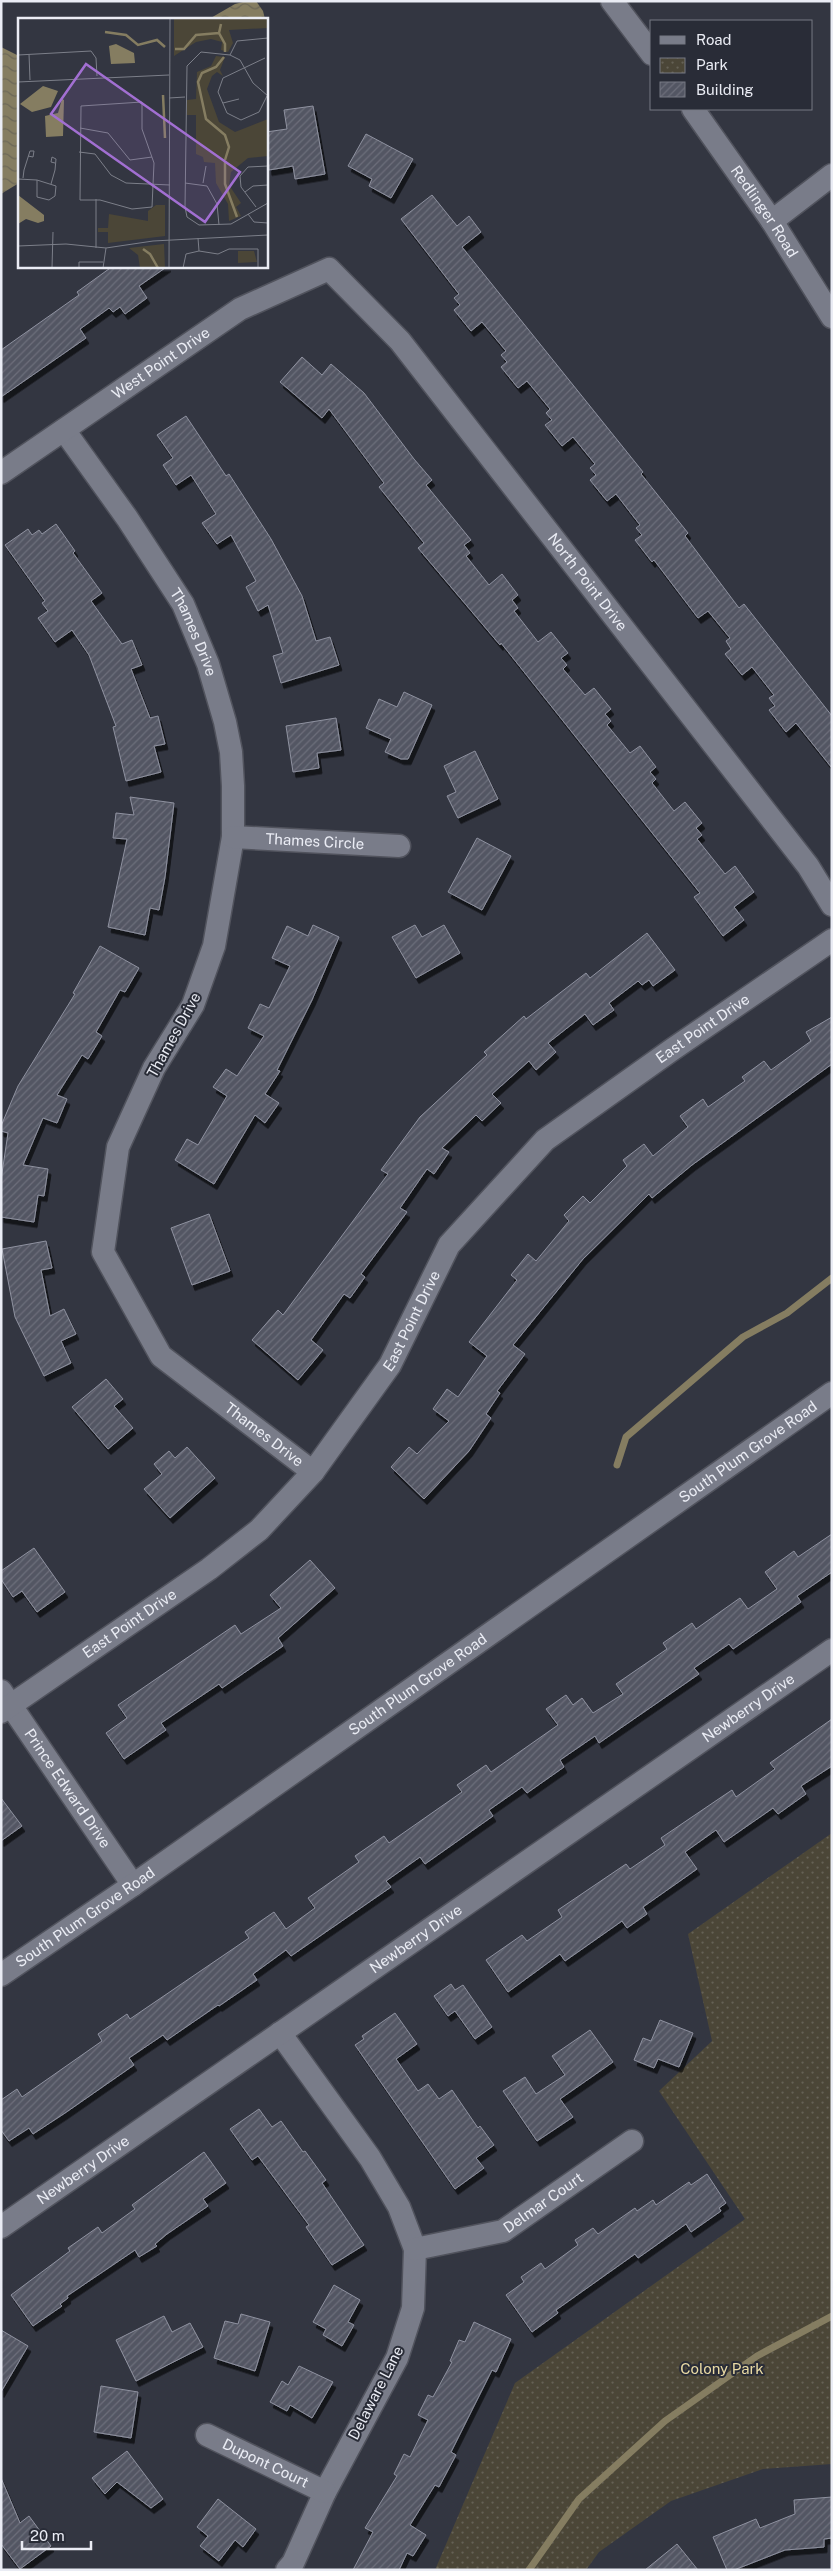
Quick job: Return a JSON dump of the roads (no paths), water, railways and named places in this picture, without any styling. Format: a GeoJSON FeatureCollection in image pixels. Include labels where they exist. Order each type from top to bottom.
{"type":"FeatureCollection","features":[{"type":"Feature","properties":{"kind":"street"},"geometry":{"type":"LineString","coordinates":[[612,1],[650,51]]}},
{"type":"Feature","properties":{"kind":"street","name":"Redlinger Road"},"geometry":{"type":"LineString","coordinates":[[694,110],[772,221],[832,317]]}},
{"type":"Feature","properties":{"kind":"street"},"geometry":{"type":"LineString","coordinates":[[772,221],[832,175]]}},
{"type":"Feature","properties":{"kind":"street","name":"West Point Drive"},"geometry":{"type":"LineString","coordinates":[[1,473],[240,310],[329,269]]}},
{"type":"Feature","properties":{"kind":"street","name":"North Point Drive"},"geometry":{"type":"LineString","coordinates":[[329,269],[406,349],[808,866],[832,905]]}},
{"type":"Feature","properties":{"kind":"street","name":"Thames Drive"},"geometry":{"type":"LineString","coordinates":[[64,430],[167,577],[183,604],[213,680],[231,752],[233,837],[214,946],[193,1005],[154,1068],[118,1146],[103,1252],[162,1356],[312,1472]]}},
{"type":"Feature","properties":{"kind":"street","name":"Thames Circle"},"geometry":{"type":"LineString","coordinates":[[233,837],[399,846]]}},
{"type":"Feature","properties":{"kind":"street","name":"East Point Drive"},"geometry":{"type":"LineString","coordinates":[[4,1702],[230,1552],[258,1530],[312,1472],[390,1365],[449,1245],[545,1140],[832,940]]}},
{"type":"Feature","properties":{"kind":"street","name":"South Plum Grove Road"},"geometry":{"type":"LineString","coordinates":[[1,1974],[133,1885],[832,1393]]}},
{"type":"Feature","properties":{"kind":"street","name":"Newberry Drive"},"geometry":{"type":"LineString","coordinates":[[1,2228],[832,1650]]}},
{"type":"Feature","properties":{"kind":"street","name":"Prince Edward Drive"},"geometry":{"type":"LineString","coordinates":[[4,1702],[133,1885]]}},
{"type":"Feature","properties":{"kind":"street","name":"Delaware Lane"},"geometry":{"type":"LineString","coordinates":[[280,2033],[370,2158],[399,2207],[415,2249],[413,2308],[397,2358],[325,2492],[293,2563],[287,2570]]}},
{"type":"Feature","properties":{"kind":"street","name":"Delmar Court"},"geometry":{"type":"LineString","coordinates":[[415,2249],[503,2231],[632,2141]]}},
{"type":"Feature","properties":{"kind":"street","name":"Dupont Court"},"geometry":{"type":"LineString","coordinates":[[207,2435],[325,2492]]}},
{"type":"Feature","properties":{"kind":"water"},"geometry":{"type":"Polygon","coordinates":[[[256,1],[263,11],[265,18],[211,18],[235,4],[256,1]]]}},
{"type":"Feature","properties":{"kind":"water"},"geometry":{"type":"Polygon","coordinates":[[[1,47],[18,56],[18,184],[1,194],[1,47]]]}},
{"type":"Feature","properties":{"kind":"waterway"},"geometry":{"type":"LineString","coordinates":[[617,1465],[626,1437],[743,1337],[787,1313],[832,1278]]}},
{"type":"Feature","properties":{"kind":"waterway"},"geometry":{"type":"LineString","coordinates":[[529,2570],[579,2499],[665,2421],[757,2356],[832,2316]]}},
{"type":"Feature","properties":{"kind":"park label","name":"Colony Park"},"geometry":{"type":"Point","coordinates":[722,2369]}}]}
